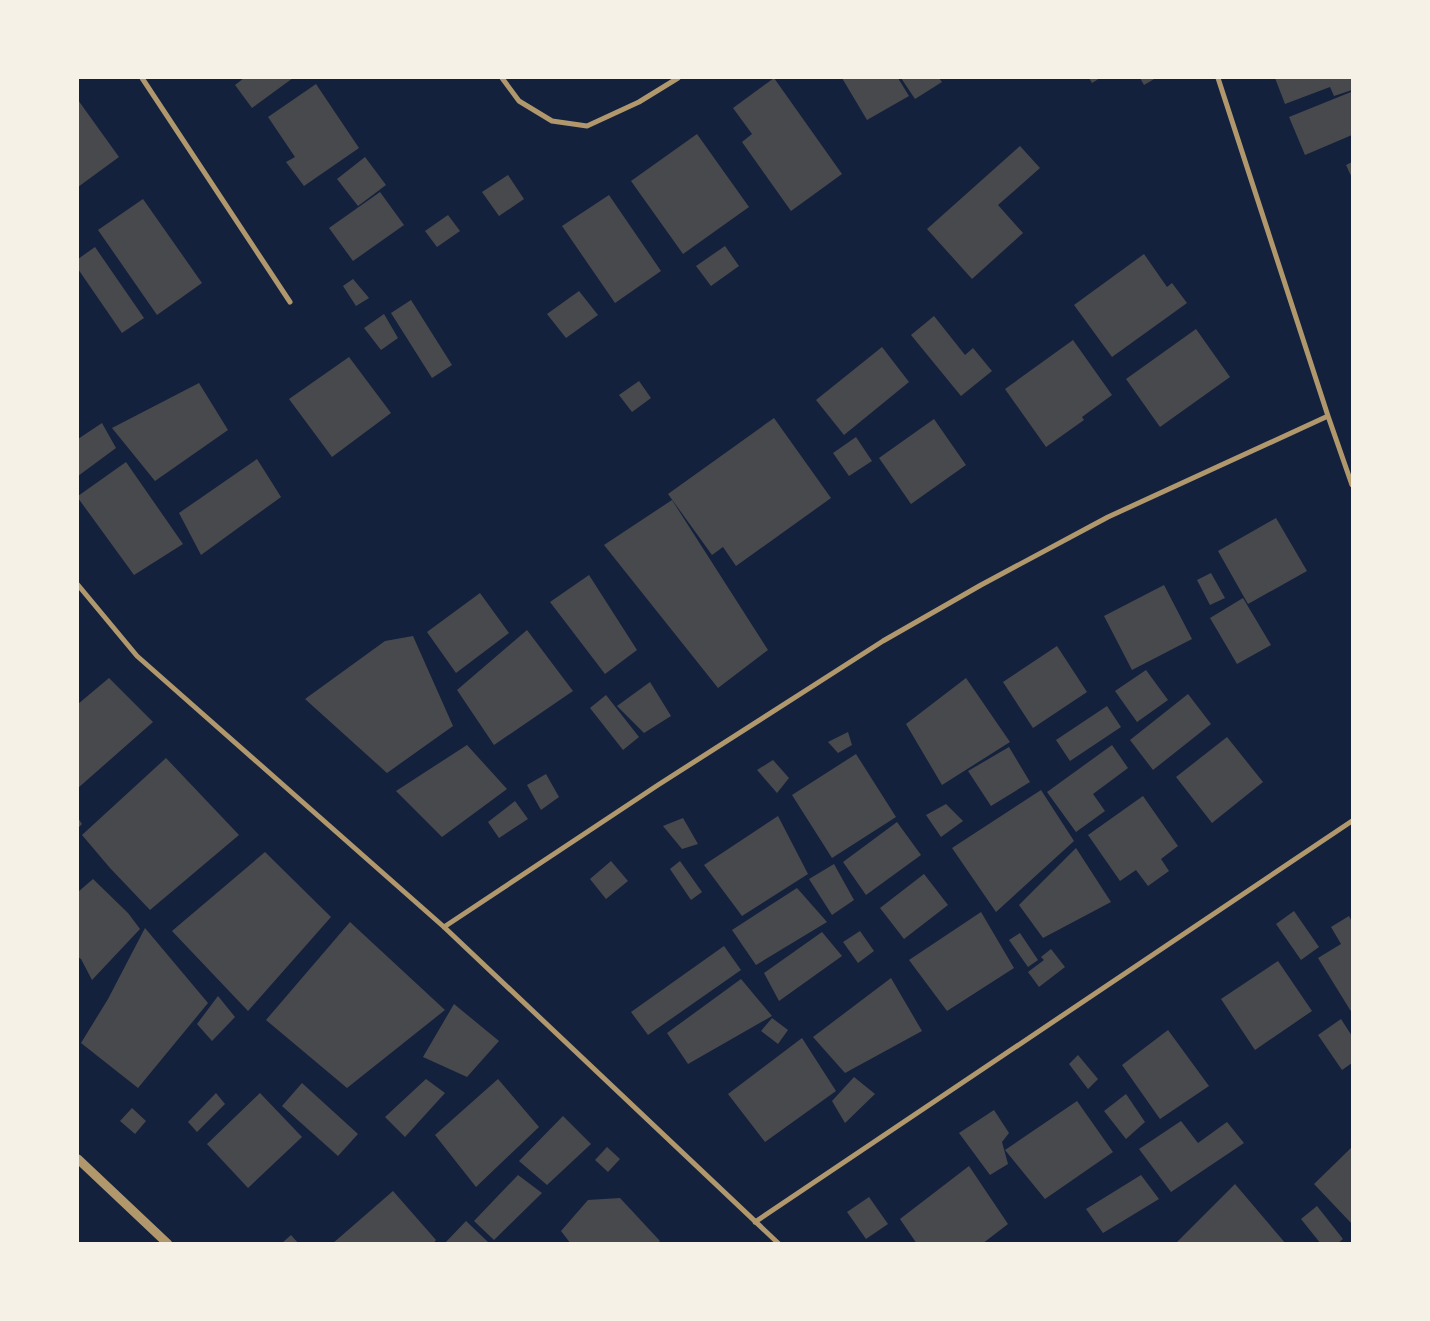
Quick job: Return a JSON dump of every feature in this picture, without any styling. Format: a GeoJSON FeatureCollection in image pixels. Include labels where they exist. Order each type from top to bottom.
{"type":"FeatureCollection","features":[{"type":"Feature","properties":{"kind":"street"},"geometry":{"type":"LineString","coordinates":[[142,78],[290,302]]}},
{"type":"Feature","properties":{"kind":"street"},"geometry":{"type":"LineString","coordinates":[[502,78],[519,101],[552,121],[587,126],[639,102],[678,78]]}},
{"type":"Feature","properties":{"kind":"street"},"geometry":{"type":"LineString","coordinates":[[1218,78],[1352,485]]}},
{"type":"Feature","properties":{"kind":"street"},"geometry":{"type":"LineString","coordinates":[[444,927],[658,785],[891,636],[1108,517],[1328,416]]}},
{"type":"Feature","properties":{"kind":"street"},"geometry":{"type":"LineString","coordinates":[[78,585],[137,656],[444,927],[779,1244]]}},
{"type":"Feature","properties":{"kind":"street"},"geometry":{"type":"LineString","coordinates":[[755,1222],[1352,821]]}},
{"type":"Feature","properties":{"kind":"street"},"geometry":{"type":"LineString","coordinates":[[78,1159],[168,1244]]}},
{"type":"Feature","properties":{"kind":"building"},"geometry":{"type":"Polygon","coordinates":[[[244,78],[293,78],[252,108],[235,85],[244,78]]]}},
{"type":"Feature","properties":{"kind":"building"},"geometry":{"type":"Polygon","coordinates":[[[774,78],[842,174],[791,211],[742,142],[752,134],[733,108],[774,78]]]}},
{"type":"Feature","properties":{"kind":"building"},"geometry":{"type":"Polygon","coordinates":[[[842,78],[898,78],[909,96],[867,120],[842,78]]]}},
{"type":"Feature","properties":{"kind":"building"},"geometry":{"type":"Polygon","coordinates":[[[901,78],[939,78],[942,82],[915,99],[901,78]]]}},
{"type":"Feature","properties":{"kind":"building"},"geometry":{"type":"Polygon","coordinates":[[[1089,78],[1100,78],[1092,83],[1089,78]]]}},
{"type":"Feature","properties":{"kind":"building"},"geometry":{"type":"Polygon","coordinates":[[[1140,78],[1156,78],[1144,85],[1140,78]]]}},
{"type":"Feature","properties":{"kind":"building"},"geometry":{"type":"Polygon","coordinates":[[[1275,78],[1352,78],[1352,90],[1334,96],[1330,87],[1285,104],[1275,78]]]}},
{"type":"Feature","properties":{"kind":"building"},"geometry":{"type":"Polygon","coordinates":[[[316,84],[359,148],[304,186],[286,162],[295,157],[268,117],[316,84]]]}},
{"type":"Feature","properties":{"kind":"building"},"geometry":{"type":"Polygon","coordinates":[[[1351,92],[1352,135],[1305,155],[1289,117],[1351,92]]]}},
{"type":"Feature","properties":{"kind":"building"},"geometry":{"type":"Polygon","coordinates":[[[78,100],[119,157],[78,187],[78,100]]]}},
{"type":"Feature","properties":{"kind":"building"},"geometry":{"type":"Polygon","coordinates":[[[697,134],[749,207],[683,254],[631,181],[697,134]]]}},
{"type":"Feature","properties":{"kind":"building"},"geometry":{"type":"Polygon","coordinates":[[[1020,146],[1040,168],[998,205],[1023,233],[972,279],[927,229],[1020,146]]]}},
{"type":"Feature","properties":{"kind":"building"},"geometry":{"type":"Polygon","coordinates":[[[365,157],[386,185],[358,206],[337,179],[365,157]]]}},
{"type":"Feature","properties":{"kind":"building"},"geometry":{"type":"Polygon","coordinates":[[[1352,162],[1352,178],[1346,165],[1352,162]]]}},
{"type":"Feature","properties":{"kind":"building"},"geometry":{"type":"Polygon","coordinates":[[[508,175],[524,199],[499,216],[482,192],[508,175]]]}},
{"type":"Feature","properties":{"kind":"building"},"geometry":{"type":"Polygon","coordinates":[[[380,192],[404,225],[353,261],[329,228],[380,192]]]}},
{"type":"Feature","properties":{"kind":"building"},"geometry":{"type":"Polygon","coordinates":[[[609,195],[661,271],[615,303],[562,226],[609,195]]]}},
{"type":"Feature","properties":{"kind":"building"},"geometry":{"type":"Polygon","coordinates":[[[143,199],[202,283],[157,315],[98,230],[143,199]]]}},
{"type":"Feature","properties":{"kind":"building"},"geometry":{"type":"Polygon","coordinates":[[[448,215],[460,231],[437,247],[425,231],[448,215]]]}},
{"type":"Feature","properties":{"kind":"building"},"geometry":{"type":"Polygon","coordinates":[[[725,246],[739,266],[711,286],[696,266],[725,246]]]}},
{"type":"Feature","properties":{"kind":"building"},"geometry":{"type":"Polygon","coordinates":[[[95,247],[144,318],[122,333],[78,269],[78,259],[95,247]]]}},
{"type":"Feature","properties":{"kind":"building"},"geometry":{"type":"Polygon","coordinates":[[[1144,254],[1167,287],[1172,283],[1187,303],[1112,357],[1074,305],[1144,254]]]}},
{"type":"Feature","properties":{"kind":"building"},"geometry":{"type":"Polygon","coordinates":[[[353,279],[369,298],[356,306],[343,286],[353,279]]]}},
{"type":"Feature","properties":{"kind":"building"},"geometry":{"type":"Polygon","coordinates":[[[579,291],[598,315],[566,338],[547,314],[579,291]]]}},
{"type":"Feature","properties":{"kind":"building"},"geometry":{"type":"Polygon","coordinates":[[[411,300],[452,365],[432,378],[391,313],[411,300]]]}},
{"type":"Feature","properties":{"kind":"building"},"geometry":{"type":"Polygon","coordinates":[[[384,314],[398,338],[381,350],[364,328],[384,314]]]}},
{"type":"Feature","properties":{"kind":"building"},"geometry":{"type":"Polygon","coordinates":[[[934,316],[965,355],[973,348],[992,371],[961,396],[911,335],[934,316]]]}},
{"type":"Feature","properties":{"kind":"building"},"geometry":{"type":"Polygon","coordinates":[[[1196,329],[1230,377],[1160,427],[1126,379],[1196,329]]]}},
{"type":"Feature","properties":{"kind":"building"},"geometry":{"type":"Polygon","coordinates":[[[1073,340],[1112,395],[1082,417],[1084,420],[1046,447],[1005,389],[1073,340]]]}},
{"type":"Feature","properties":{"kind":"building"},"geometry":{"type":"Polygon","coordinates":[[[882,347],[909,382],[844,435],[816,400],[882,347]]]}},
{"type":"Feature","properties":{"kind":"building"},"geometry":{"type":"Polygon","coordinates":[[[349,357],[391,413],[332,457],[289,399],[349,357]]]}},
{"type":"Feature","properties":{"kind":"building"},"geometry":{"type":"Polygon","coordinates":[[[639,381],[651,398],[632,412],[619,395],[639,381]]]}},
{"type":"Feature","properties":{"kind":"building"},"geometry":{"type":"Polygon","coordinates":[[[199,383],[228,430],[155,481],[112,428],[199,383]]]}},
{"type":"Feature","properties":{"kind":"building"},"geometry":{"type":"Polygon","coordinates":[[[774,418],[831,498],[736,566],[723,547],[712,555],[668,494],[774,418]]]}},
{"type":"Feature","properties":{"kind":"building"},"geometry":{"type":"Polygon","coordinates":[[[934,419],[966,465],[911,504],[879,458],[934,419]]]}},
{"type":"Feature","properties":{"kind":"building"},"geometry":{"type":"Polygon","coordinates":[[[102,423],[116,448],[78,476],[78,439],[102,423]]]}},
{"type":"Feature","properties":{"kind":"building"},"geometry":{"type":"Polygon","coordinates":[[[856,437],[872,461],[849,476],[833,453],[856,437]]]}},
{"type":"Feature","properties":{"kind":"building"},"geometry":{"type":"Polygon","coordinates":[[[257,459],[281,497],[201,555],[179,513],[257,459]]]}},
{"type":"Feature","properties":{"kind":"building"},"geometry":{"type":"Polygon","coordinates":[[[126,462],[183,544],[134,575],[78,498],[78,496],[126,462]]]}},
{"type":"Feature","properties":{"kind":"building"},"geometry":{"type":"Polygon","coordinates":[[[672,500],[768,650],[718,688],[604,545],[672,500]]]}},
{"type":"Feature","properties":{"kind":"building"},"geometry":{"type":"Polygon","coordinates":[[[1276,518],[1307,571],[1248,604],[1218,551],[1276,518]]]}},
{"type":"Feature","properties":{"kind":"building"},"geometry":{"type":"Polygon","coordinates":[[[1211,573],[1225,598],[1210,605],[1197,580],[1211,573]]]}},
{"type":"Feature","properties":{"kind":"building"},"geometry":{"type":"Polygon","coordinates":[[[589,575],[637,650],[605,674],[550,602],[589,575]]]}},
{"type":"Feature","properties":{"kind":"building"},"geometry":{"type":"Polygon","coordinates":[[[1164,585],[1192,639],[1132,670],[1104,616],[1164,585]]]}},
{"type":"Feature","properties":{"kind":"building"},"geometry":{"type":"Polygon","coordinates":[[[480,593],[509,633],[456,673],[427,632],[480,593]]]}},
{"type":"Feature","properties":{"kind":"building"},"geometry":{"type":"Polygon","coordinates":[[[1243,598],[1271,645],[1237,664],[1210,618],[1243,598]]]}},
{"type":"Feature","properties":{"kind":"building"},"geometry":{"type":"Polygon","coordinates":[[[527,630],[573,691],[494,745],[457,690],[527,630]]]}},
{"type":"Feature","properties":{"kind":"building"},"geometry":{"type":"Polygon","coordinates":[[[413,636],[453,726],[387,773],[305,699],[385,641],[413,636]]]}},
{"type":"Feature","properties":{"kind":"building"},"geometry":{"type":"Polygon","coordinates":[[[1057,646],[1087,692],[1033,728],[1003,682],[1057,646]]]}},
{"type":"Feature","properties":{"kind":"building"},"geometry":{"type":"Polygon","coordinates":[[[1146,670],[1168,700],[1137,722],[1115,691],[1146,670]]]}},
{"type":"Feature","properties":{"kind":"building"},"geometry":{"type":"Polygon","coordinates":[[[109,678],[153,722],[78,788],[78,704],[109,678]]]}},
{"type":"Feature","properties":{"kind":"building"},"geometry":{"type":"Polygon","coordinates":[[[966,678],[1010,742],[942,785],[906,724],[966,678]]]}},
{"type":"Feature","properties":{"kind":"building"},"geometry":{"type":"Polygon","coordinates":[[[650,682],[671,716],[644,733],[617,706],[650,682]]]}},
{"type":"Feature","properties":{"kind":"building"},"geometry":{"type":"Polygon","coordinates":[[[1188,694],[1211,724],[1153,770],[1130,740],[1188,694]]]}},
{"type":"Feature","properties":{"kind":"building"},"geometry":{"type":"Polygon","coordinates":[[[606,695],[639,737],[623,750],[590,708],[606,695]]]}},
{"type":"Feature","properties":{"kind":"building"},"geometry":{"type":"Polygon","coordinates":[[[1107,706],[1121,727],[1070,761],[1056,740],[1107,706]]]}},
{"type":"Feature","properties":{"kind":"building"},"geometry":{"type":"Polygon","coordinates":[[[848,732],[852,745],[838,753],[828,742],[848,732]]]}},
{"type":"Feature","properties":{"kind":"building"},"geometry":{"type":"Polygon","coordinates":[[[1227,737],[1263,782],[1212,823],[1176,777],[1227,737]]]}},
{"type":"Feature","properties":{"kind":"building"},"geometry":{"type":"Polygon","coordinates":[[[467,745],[507,789],[442,837],[396,791],[467,745]]]}},
{"type":"Feature","properties":{"kind":"building"},"geometry":{"type":"Polygon","coordinates":[[[1112,745],[1128,768],[1093,794],[1105,811],[1076,832],[1047,792],[1112,745]]]}},
{"type":"Feature","properties":{"kind":"building"},"geometry":{"type":"Polygon","coordinates":[[[1009,747],[1030,782],[991,806],[968,771],[1009,747]]]}},
{"type":"Feature","properties":{"kind":"building"},"geometry":{"type":"Polygon","coordinates":[[[856,754],[896,817],[832,858],[792,795],[856,754]]]}},
{"type":"Feature","properties":{"kind":"building"},"geometry":{"type":"Polygon","coordinates":[[[166,758],[239,835],[150,910],[82,835],[166,758]]]}},
{"type":"Feature","properties":{"kind":"building"},"geometry":{"type":"Polygon","coordinates":[[[773,760],[789,778],[777,793],[757,770],[773,760]]]}},
{"type":"Feature","properties":{"kind":"building"},"geometry":{"type":"Polygon","coordinates":[[[546,774],[559,797],[541,810],[527,785],[546,774]]]}},
{"type":"Feature","properties":{"kind":"building"},"geometry":{"type":"Polygon","coordinates":[[[1041,790],[1074,841],[996,912],[952,848],[1041,790]]]}},
{"type":"Feature","properties":{"kind":"building"},"geometry":{"type":"Polygon","coordinates":[[[1143,796],[1178,846],[1161,859],[1169,871],[1148,886],[1136,870],[1120,881],[1088,835],[1143,796]]]}},
{"type":"Feature","properties":{"kind":"building"},"geometry":{"type":"Polygon","coordinates":[[[515,801],[528,819],[499,838],[488,822],[515,801]]]}},
{"type":"Feature","properties":{"kind":"building"},"geometry":{"type":"Polygon","coordinates":[[[946,804],[963,821],[941,837],[926,815],[946,804]]]}},
{"type":"Feature","properties":{"kind":"building"},"geometry":{"type":"Polygon","coordinates":[[[778,816],[808,874],[742,916],[704,865],[778,816]]]}},
{"type":"Feature","properties":{"kind":"building"},"geometry":{"type":"Polygon","coordinates":[[[78,818],[82,824],[78,828],[78,818]]]}},
{"type":"Feature","properties":{"kind":"building"},"geometry":{"type":"Polygon","coordinates":[[[683,818],[698,844],[682,849],[663,826],[683,818]]]}},
{"type":"Feature","properties":{"kind":"building"},"geometry":{"type":"Polygon","coordinates":[[[897,822],[921,855],[866,895],[843,862],[897,822]]]}},
{"type":"Feature","properties":{"kind":"building"},"geometry":{"type":"Polygon","coordinates":[[[1076,848],[1111,902],[1043,938],[1019,905],[1076,848]]]}},
{"type":"Feature","properties":{"kind":"building"},"geometry":{"type":"Polygon","coordinates":[[[265,852],[331,917],[248,1011],[172,931],[265,852]]]}},
{"type":"Feature","properties":{"kind":"building"},"geometry":{"type":"Polygon","coordinates":[[[611,861],[628,881],[606,899],[590,879],[611,861]]]}},
{"type":"Feature","properties":{"kind":"building"},"geometry":{"type":"Polygon","coordinates":[[[680,861],[702,892],[691,900],[670,869],[680,861]]]}},
{"type":"Feature","properties":{"kind":"building"},"geometry":{"type":"Polygon","coordinates":[[[834,864],[854,900],[832,915],[809,879],[834,864]]]}},
{"type":"Feature","properties":{"kind":"building"},"geometry":{"type":"Polygon","coordinates":[[[924,874],[948,905],[904,939],[880,908],[924,874]]]}},
{"type":"Feature","properties":{"kind":"building"},"geometry":{"type":"Polygon","coordinates":[[[93,879],[128,913],[140,929],[92,980],[81,959],[78,957],[78,892],[93,879]]]}},
{"type":"Feature","properties":{"kind":"building"},"geometry":{"type":"Polygon","coordinates":[[[797,888],[827,922],[756,965],[732,930],[797,888]]]}},
{"type":"Feature","properties":{"kind":"building"},"geometry":{"type":"Polygon","coordinates":[[[1294,911],[1319,947],[1301,960],[1276,924],[1294,911]]]}},
{"type":"Feature","properties":{"kind":"building"},"geometry":{"type":"Polygon","coordinates":[[[981,912],[1014,968],[947,1011],[909,960],[981,912]]]}},
{"type":"Feature","properties":{"kind":"building"},"geometry":{"type":"Polygon","coordinates":[[[1349,916],[1352,922],[1352,1013],[1318,958],[1341,944],[1331,927],[1349,916]]]}},
{"type":"Feature","properties":{"kind":"building"},"geometry":{"type":"Polygon","coordinates":[[[350,922],[445,1010],[347,1088],[266,1020],[350,922]]]}},
{"type":"Feature","properties":{"kind":"building"},"geometry":{"type":"Polygon","coordinates":[[[145,928],[208,1003],[138,1088],[81,1043],[108,999],[145,928]]]}},
{"type":"Feature","properties":{"kind":"building"},"geometry":{"type":"Polygon","coordinates":[[[860,931],[874,951],[858,963],[843,942],[860,931]]]}},
{"type":"Feature","properties":{"kind":"building"},"geometry":{"type":"Polygon","coordinates":[[[822,932],[842,956],[779,1001],[764,973],[822,932]]]}},
{"type":"Feature","properties":{"kind":"building"},"geometry":{"type":"Polygon","coordinates":[[[1020,933],[1038,960],[1028,967],[1009,940],[1020,933]]]}},
{"type":"Feature","properties":{"kind":"building"},"geometry":{"type":"Polygon","coordinates":[[[724,946],[741,970],[648,1035],[631,1012],[724,946]]]}},
{"type":"Feature","properties":{"kind":"building"},"geometry":{"type":"Polygon","coordinates":[[[1051,949],[1065,967],[1039,987],[1028,972],[1044,960],[1041,957],[1051,949]]]}},
{"type":"Feature","properties":{"kind":"building"},"geometry":{"type":"Polygon","coordinates":[[[1278,961],[1312,1011],[1255,1050],[1221,999],[1278,961]]]}},
{"type":"Feature","properties":{"kind":"building"},"geometry":{"type":"Polygon","coordinates":[[[891,978],[922,1031],[845,1073],[813,1037],[891,978]]]}},
{"type":"Feature","properties":{"kind":"building"},"geometry":{"type":"Polygon","coordinates":[[[741,979],[772,1016],[688,1064],[667,1033],[741,979]]]}},
{"type":"Feature","properties":{"kind":"building"},"geometry":{"type":"Polygon","coordinates":[[[218,996],[235,1017],[212,1041],[197,1024],[218,996]]]}},
{"type":"Feature","properties":{"kind":"building"},"geometry":{"type":"Polygon","coordinates":[[[454,1004],[499,1041],[467,1077],[423,1057],[454,1004]]]}},
{"type":"Feature","properties":{"kind":"building"},"geometry":{"type":"Polygon","coordinates":[[[772,1018],[788,1030],[778,1044],[761,1031],[772,1018]]]}},
{"type":"Feature","properties":{"kind":"building"},"geometry":{"type":"Polygon","coordinates":[[[1341,1019],[1352,1036],[1352,1063],[1342,1070],[1318,1035],[1341,1019]]]}},
{"type":"Feature","properties":{"kind":"building"},"geometry":{"type":"Polygon","coordinates":[[[1168,1030],[1209,1086],[1160,1119],[1122,1065],[1168,1030]]]}},
{"type":"Feature","properties":{"kind":"building"},"geometry":{"type":"Polygon","coordinates":[[[802,1038],[836,1091],[765,1142],[728,1094],[802,1038]]]}},
{"type":"Feature","properties":{"kind":"building"},"geometry":{"type":"Polygon","coordinates":[[[1078,1055],[1098,1079],[1088,1089],[1069,1064],[1078,1055]]]}},
{"type":"Feature","properties":{"kind":"building"},"geometry":{"type":"Polygon","coordinates":[[[854,1077],[875,1094],[845,1123],[832,1101],[854,1077]]]}},
{"type":"Feature","properties":{"kind":"building"},"geometry":{"type":"Polygon","coordinates":[[[426,1079],[445,1093],[405,1137],[385,1117],[426,1079]]]}},
{"type":"Feature","properties":{"kind":"building"},"geometry":{"type":"Polygon","coordinates":[[[498,1079],[539,1127],[476,1187],[435,1135],[498,1079]]]}},
{"type":"Feature","properties":{"kind":"building"},"geometry":{"type":"Polygon","coordinates":[[[302,1083],[358,1134],[338,1156],[282,1106],[302,1083]]]}},
{"type":"Feature","properties":{"kind":"building"},"geometry":{"type":"Polygon","coordinates":[[[216,1093],[225,1104],[197,1132],[188,1122],[216,1093]]]}},
{"type":"Feature","properties":{"kind":"building"},"geometry":{"type":"Polygon","coordinates":[[[260,1093],[302,1137],[248,1188],[207,1144],[260,1093]]]}},
{"type":"Feature","properties":{"kind":"building"},"geometry":{"type":"Polygon","coordinates":[[[1126,1094],[1145,1122],[1126,1139],[1104,1111],[1126,1094]]]}},
{"type":"Feature","properties":{"kind":"building"},"geometry":{"type":"Polygon","coordinates":[[[1077,1101],[1113,1152],[1045,1199],[1005,1150],[1077,1101]]]}},
{"type":"Feature","properties":{"kind":"building"},"geometry":{"type":"Polygon","coordinates":[[[132,1108],[146,1121],[135,1134],[120,1121],[132,1108]]]}},
{"type":"Feature","properties":{"kind":"building"},"geometry":{"type":"Polygon","coordinates":[[[994,1110],[1009,1133],[1002,1142],[1008,1164],[990,1175],[959,1133],[994,1110]]]}},
{"type":"Feature","properties":{"kind":"building"},"geometry":{"type":"Polygon","coordinates":[[[563,1116],[591,1144],[547,1185],[519,1161],[563,1116]]]}},
{"type":"Feature","properties":{"kind":"building"},"geometry":{"type":"Polygon","coordinates":[[[1181,1121],[1198,1143],[1227,1122],[1244,1143],[1171,1192],[1139,1149],[1181,1121]]]}},
{"type":"Feature","properties":{"kind":"building"},"geometry":{"type":"Polygon","coordinates":[[[607,1147],[620,1159],[608,1172],[595,1160],[607,1147]]]}},
{"type":"Feature","properties":{"kind":"building"},"geometry":{"type":"Polygon","coordinates":[[[1352,1147],[1352,1224],[1314,1184],[1352,1147]]]}},
{"type":"Feature","properties":{"kind":"building"},"geometry":{"type":"Polygon","coordinates":[[[969,1166],[1008,1224],[982,1244],[917,1244],[900,1219],[969,1166]]]}},
{"type":"Feature","properties":{"kind":"building"},"geometry":{"type":"Polygon","coordinates":[[[518,1175],[542,1193],[494,1240],[474,1221],[518,1175]]]}},
{"type":"Feature","properties":{"kind":"building"},"geometry":{"type":"Polygon","coordinates":[[[1141,1175],[1159,1199],[1103,1233],[1086,1209],[1141,1175]]]}},
{"type":"Feature","properties":{"kind":"building"},"geometry":{"type":"Polygon","coordinates":[[[1235,1184],[1286,1244],[1175,1244],[1235,1184]]]}},
{"type":"Feature","properties":{"kind":"building"},"geometry":{"type":"Polygon","coordinates":[[[393,1191],[436,1240],[433,1244],[332,1244],[393,1191]]]}},
{"type":"Feature","properties":{"kind":"building"},"geometry":{"type":"Polygon","coordinates":[[[869,1197],[888,1224],[866,1239],[847,1212],[869,1197]]]}},
{"type":"Feature","properties":{"kind":"building"},"geometry":{"type":"Polygon","coordinates":[[[620,1198],[660,1241],[656,1244],[571,1244],[561,1231],[588,1200],[620,1198]]]}},
{"type":"Feature","properties":{"kind":"building"},"geometry":{"type":"Polygon","coordinates":[[[1317,1206],[1343,1239],[1337,1244],[1321,1244],[1301,1219],[1317,1206]]]}},
{"type":"Feature","properties":{"kind":"building"},"geometry":{"type":"Polygon","coordinates":[[[466,1221],[488,1242],[486,1244],[444,1244],[466,1221]]]}},
{"type":"Feature","properties":{"kind":"building"},"geometry":{"type":"Polygon","coordinates":[[[291,1235],[299,1244],[281,1244],[291,1235]]]}}]}
